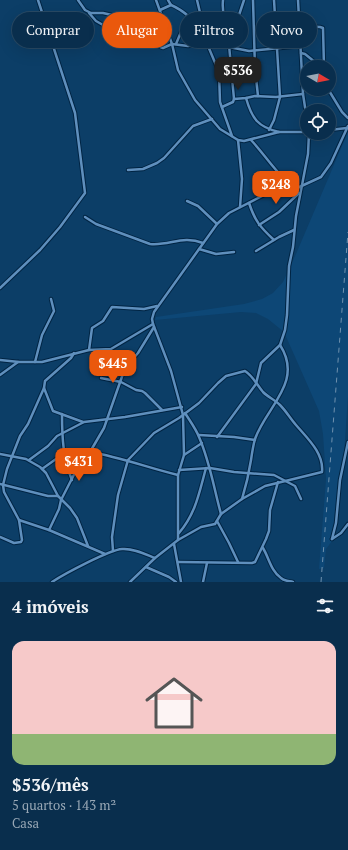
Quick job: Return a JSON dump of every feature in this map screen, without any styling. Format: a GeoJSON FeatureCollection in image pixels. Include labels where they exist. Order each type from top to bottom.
{"type":"FeatureCollection","features":[{"type":"Feature","properties":{"kind":"street"},"geometry":{"type":"LineString","coordinates":[[0,288],[40,250],[60,227],[85,193],[75,113],[38,0]]}},
{"type":"Feature","properties":{"kind":"street"},"geometry":{"type":"LineString","coordinates":[[78,0],[88,12]]}},
{"type":"Feature","properties":{"kind":"street"},"geometry":{"type":"LineString","coordinates":[[156,0],[160,10],[171,4]]}},
{"type":"Feature","properties":{"kind":"street"},"geometry":{"type":"LineString","coordinates":[[168,0],[171,4],[184,12]]}},
{"type":"Feature","properties":{"kind":"street"},"geometry":{"type":"LineString","coordinates":[[199,0],[201,12]]}},
{"type":"Feature","properties":{"kind":"street"},"geometry":{"type":"LineString","coordinates":[[223,0],[224,12]]}},
{"type":"Feature","properties":{"kind":"street"},"geometry":{"type":"LineString","coordinates":[[240,12],[244,0]]}},
{"type":"Feature","properties":{"kind":"street"},"geometry":{"type":"LineString","coordinates":[[253,0],[258,96]]}},
{"type":"Feature","properties":{"kind":"street"},"geometry":{"type":"LineString","coordinates":[[274,0],[275,12]]}},
{"type":"Feature","properties":{"kind":"street"},"geometry":{"type":"LineString","coordinates":[[298,0],[298,12]]}},
{"type":"Feature","properties":{"kind":"street"},"geometry":{"type":"LineString","coordinates":[[317,26],[323,28],[323,60]]}},
{"type":"Feature","properties":{"kind":"street"},"geometry":{"type":"LineString","coordinates":[[176,44],[180,34]]}},
{"type":"Feature","properties":{"kind":"street"},"geometry":{"type":"LineString","coordinates":[[180,45],[172,44],[178,70],[196,100],[220,129],[238,140],[252,140],[279,132]]}},
{"type":"Feature","properties":{"kind":"street"},"geometry":{"type":"LineString","coordinates":[[209,48],[219,72],[220,102],[232,137]]}},
{"type":"Feature","properties":{"kind":"street"},"geometry":{"type":"LineString","coordinates":[[222,108],[233,102],[234,99],[229,48]]}},
{"type":"Feature","properties":{"kind":"street"},"geometry":{"type":"LineString","coordinates":[[235,48],[243,51],[270,48]]}},
{"type":"Feature","properties":{"kind":"street"},"geometry":{"type":"LineString","coordinates":[[269,130],[274,120],[280,97],[277,48]]}},
{"type":"Feature","properties":{"kind":"street"},"geometry":{"type":"LineString","coordinates":[[301,48],[302,60]]}},
{"type":"Feature","properties":{"kind":"street"},"geometry":{"type":"LineString","coordinates":[[301,53],[313,60]]}},
{"type":"Feature","properties":{"kind":"street"},"geometry":{"type":"LineString","coordinates":[[234,99],[258,96],[280,97],[300,94]]}},
{"type":"Feature","properties":{"kind":"street"},"geometry":{"type":"LineString","coordinates":[[332,96],[342,112],[348,118]]}},
{"type":"Feature","properties":{"kind":"street"},"geometry":{"type":"LineString","coordinates":[[246,98],[253,117],[259,124],[269,130],[279,132],[300,132]]}},
{"type":"Feature","properties":{"kind":"street"},"geometry":{"type":"LineString","coordinates":[[128,170],[144,168],[157,163],[164,158],[193,126],[212,119]]}},
{"type":"Feature","properties":{"kind":"street"},"geometry":{"type":"LineString","coordinates":[[336,129],[348,127]]}},
{"type":"Feature","properties":{"kind":"street"},"geometry":{"type":"LineString","coordinates":[[178,540],[178,475],[184,455],[184,414],[165,353],[154,326],[152,319],[154,312],[217,224],[229,213],[271,192],[289,191],[300,188],[321,177],[326,172],[348,127]]}},
{"type":"Feature","properties":{"kind":"street"},"geometry":{"type":"LineString","coordinates":[[238,140],[242,179],[240,207]]}},
{"type":"Feature","properties":{"kind":"street"},"geometry":{"type":"LineString","coordinates":[[252,140],[265,155],[281,178],[295,189]]}},
{"type":"Feature","properties":{"kind":"street"},"geometry":{"type":"LineString","coordinates":[[217,437],[256,384],[262,363],[280,345],[285,330],[289,266],[293,247],[300,188],[308,154],[308,140]]}},
{"type":"Feature","properties":{"kind":"street"},"geometry":{"type":"LineString","coordinates":[[259,225],[279,212],[300,192]]}},
{"type":"Feature","properties":{"kind":"street"},"geometry":{"type":"LineString","coordinates":[[186,201],[198,206],[217,224]]}},
{"type":"Feature","properties":{"kind":"street"},"geometry":{"type":"LineString","coordinates":[[249,203],[253,216],[259,225],[274,240]]}},
{"type":"Feature","properties":{"kind":"street"},"geometry":{"type":"LineString","coordinates":[[85,217],[100,226],[150,244],[157,245],[190,239],[203,243]]}},
{"type":"Feature","properties":{"kind":"street"},"geometry":{"type":"LineString","coordinates":[[256,250],[294,230]]}},
{"type":"Feature","properties":{"kind":"street"},"geometry":{"type":"LineString","coordinates":[[199,249],[216,254],[234,252]]}},
{"type":"Feature","properties":{"kind":"street"},"geometry":{"type":"LineString","coordinates":[[35,362],[42,335],[54,311],[51,299]]}},
{"type":"Feature","properties":{"kind":"street"},"geometry":{"type":"LineString","coordinates":[[89,350],[92,328],[103,321],[112,307],[144,309],[158,306]]}},
{"type":"Feature","properties":{"kind":"street"},"geometry":{"type":"LineString","coordinates":[[0,360],[19,362],[48,361],[89,350],[112,350],[154,326]]}},
{"type":"Feature","properties":{"kind":"street"},"geometry":{"type":"LineString","coordinates":[[66,460],[83,457],[90,452],[108,419],[125,368],[138,353],[154,326]]}},
{"type":"Feature","properties":{"kind":"street"},"geometry":{"type":"LineString","coordinates":[[242,499],[255,440],[287,379],[286,361],[280,345]]}},
{"type":"Feature","properties":{"kind":"street"},"geometry":{"type":"LineString","coordinates":[[0,536],[14,543],[21,541],[19,520],[6,496],[2,485],[12,456],[47,379],[74,353]]}},
{"type":"Feature","properties":{"kind":"street"},"geometry":{"type":"LineString","coordinates":[[0,375],[19,362]]}},
{"type":"Feature","properties":{"kind":"street"},"geometry":{"type":"LineString","coordinates":[[113,551],[114,523],[118,495],[128,460],[154,433],[199,403],[226,376],[245,371],[266,394],[282,407],[318,452],[323,467],[322,472],[265,486],[242,499],[221,514],[215,524],[201,527],[178,540],[136,574],[130,582]]}},
{"type":"Feature","properties":{"kind":"street"},"geometry":{"type":"LineString","coordinates":[[101,378],[121,382],[145,393],[162,410]]}},
{"type":"Feature","properties":{"kind":"street"},"geometry":{"type":"LineString","coordinates":[[44,388],[53,411],[84,422]]}},
{"type":"Feature","properties":{"kind":"street"},"geometry":{"type":"LineString","coordinates":[[29,460],[62,433],[84,422],[125,418],[182,407]]}},
{"type":"Feature","properties":{"kind":"street"},"geometry":{"type":"LineString","coordinates":[[62,414],[62,433],[65,454],[68,470],[72,480]]}},
{"type":"Feature","properties":{"kind":"street"},"geometry":{"type":"LineString","coordinates":[[184,414],[199,435],[202,442],[221,514]]}},
{"type":"Feature","properties":{"kind":"street"},"geometry":{"type":"LineString","coordinates":[[199,435],[255,440]]}},
{"type":"Feature","properties":{"kind":"street"},"geometry":{"type":"LineString","coordinates":[[184,455],[202,442]]}},
{"type":"Feature","properties":{"kind":"street"},"geometry":{"type":"LineString","coordinates":[[348,442],[340,480],[336,523],[332,538],[333,539],[341,533],[348,524]]}},
{"type":"Feature","properties":{"kind":"street"},"geometry":{"type":"LineString","coordinates":[[90,452],[128,460],[178,475]]}},
{"type":"Feature","properties":{"kind":"street"},"geometry":{"type":"LineString","coordinates":[[0,454],[29,460],[42,469],[58,496],[77,518],[88,546]]}},
{"type":"Feature","properties":{"kind":"street"},"geometry":{"type":"LineString","coordinates":[[42,469],[65,454]]}},
{"type":"Feature","properties":{"kind":"street"},"geometry":{"type":"LineString","coordinates":[[49,530],[60,509],[61,500],[83,457]]}},
{"type":"Feature","properties":{"kind":"street"},"geometry":{"type":"LineString","coordinates":[[178,534],[191,518],[196,507],[206,468]]}},
{"type":"Feature","properties":{"kind":"street"},"geometry":{"type":"LineString","coordinates":[[179,470],[210,468],[270,474],[295,486],[301,499]]}},
{"type":"Feature","properties":{"kind":"street"},"geometry":{"type":"LineString","coordinates":[[178,562],[255,562],[263,548],[269,531],[270,510],[278,482]]}},
{"type":"Feature","properties":{"kind":"street"},"geometry":{"type":"LineString","coordinates":[[2,485],[48,496],[58,496]]}},
{"type":"Feature","properties":{"kind":"street"},"geometry":{"type":"LineString","coordinates":[[19,520],[49,530],[106,555]]}},
{"type":"Feature","properties":{"kind":"street"},"geometry":{"type":"LineString","coordinates":[[217,521],[230,543],[238,562]]}},
{"type":"Feature","properties":{"kind":"street"},"geometry":{"type":"LineString","coordinates":[[174,544],[181,582]]}},
{"type":"Feature","properties":{"kind":"street"},"geometry":{"type":"LineString","coordinates":[[263,548],[273,569],[281,578],[293,582]]}},
{"type":"Feature","properties":{"kind":"street"},"geometry":{"type":"LineString","coordinates":[[52,582],[113,551],[128,549],[155,558]]}},
{"type":"Feature","properties":{"kind":"street"},"geometry":{"type":"LineString","coordinates":[[203,582],[207,563]]}},
{"type":"Feature","properties":{"kind":"street"},"geometry":{"type":"LineString","coordinates":[[146,567],[169,577],[176,582]]}},
{"type":"Feature","properties":{"kind":"shaded area"},"geometry":{"type":"Polygon","coordinates":[[[348,132],[348,397],[344,454],[334,529],[335,537],[326,549],[324,568],[319,569],[326,479],[323,434],[319,411],[284,332],[268,319],[256,313],[241,312],[155,320],[156,317],[244,304],[262,299],[273,293],[283,282],[348,132]]]}},
{"type":"Feature","properties":{"kind":"railway"},"geometry":{"type":"LineString","coordinates":[[321,582],[348,232]]}}]}
